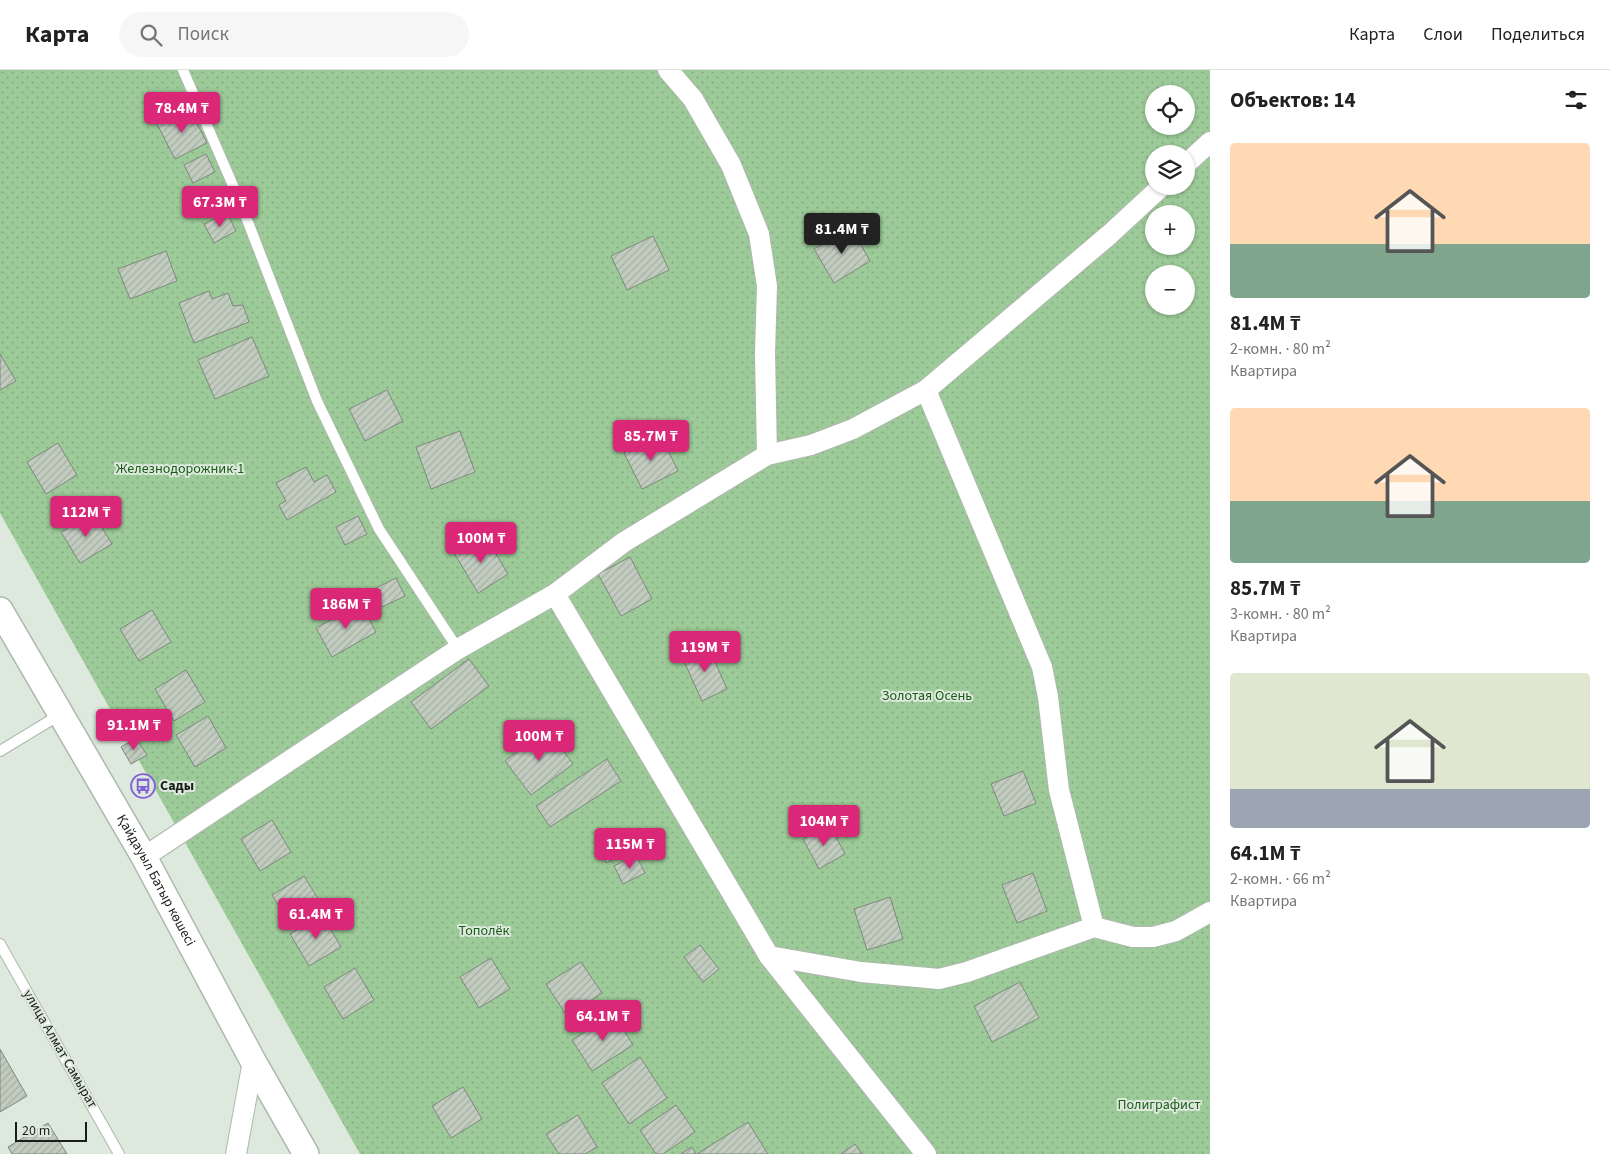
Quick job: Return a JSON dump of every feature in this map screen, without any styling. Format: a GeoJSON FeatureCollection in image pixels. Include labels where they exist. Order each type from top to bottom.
{"type":"FeatureCollection","features":[{"type":"Feature","properties":{"kind":"street"},"geometry":{"type":"LineString","coordinates":[[668,70],[693,99],[731,165],[759,234],[767,286],[765,353],[767,455]]}},
{"type":"Feature","properties":{"kind":"street"},"geometry":{"type":"LineString","coordinates":[[1195,156],[1210,142]]}},
{"type":"Feature","properties":{"kind":"street"},"geometry":{"type":"LineString","coordinates":[[144,858],[458,649],[555,594],[624,542],[767,455],[811,445],[853,429],[926,390],[1109,235],[1152,195]]}},
{"type":"Feature","properties":{"kind":"street"},"geometry":{"type":"LineString","coordinates":[[926,390],[1042,667],[1048,697],[1060,790],[1094,926]]}},
{"type":"Feature","properties":{"kind":"street"},"geometry":{"type":"LineString","coordinates":[[555,594],[769,956],[926,1154]]}},
{"type":"Feature","properties":{"kind":"street","name":"Қайдауыл Батыр көшесі"},"geometry":{"type":"LineString","coordinates":[[0,610],[144,858],[253,1061],[306,1154]]}},
{"type":"Feature","properties":{"kind":"street"},"geometry":{"type":"LineString","coordinates":[[769,956],[861,972],[939,979],[967,972],[1094,926],[1133,937],[1153,937],[1176,931],[1210,912]]}},
{"type":"Feature","properties":{"kind":"street"},"geometry":{"type":"LineString","coordinates":[[236,1154],[253,1061]]}},
{"type":"Feature","properties":{"kind":"lane"},"geometry":{"type":"LineString","coordinates":[[183,70],[241,204],[317,401],[379,529],[458,649]]}},
{"type":"Feature","properties":{"kind":"lane"},"geometry":{"type":"LineString","coordinates":[[0,750],[61,714]]}},
{"type":"Feature","properties":{"kind":"lane","name":"улица Алмат Самырат"},"geometry":{"type":"LineString","coordinates":[[0,944],[119,1154]]}},
{"type":"Feature","properties":{"kind":"green space"},"geometry":{"type":"Polygon","coordinates":[[[0,70],[1210,70],[1210,1154],[360,1154],[0,513],[0,70]]]}},
{"type":"Feature","properties":{"kind":"building"},"geometry":{"type":"Polygon","coordinates":[[[189,108],[207,143],[175,159],[157,124],[189,108]]]}},
{"type":"Feature","properties":{"kind":"building"},"geometry":{"type":"Polygon","coordinates":[[[206,154],[215,172],[193,183],[184,165],[206,154]]]}},
{"type":"Feature","properties":{"kind":"building"},"geometry":{"type":"Polygon","coordinates":[[[227,213],[236,231],[214,243],[204,224],[227,213]]]}},
{"type":"Feature","properties":{"kind":"building"},"geometry":{"type":"Polygon","coordinates":[[[851,227],[870,261],[834,283],[814,249],[851,227]]]}},
{"type":"Feature","properties":{"kind":"building"},"geometry":{"type":"Polygon","coordinates":[[[653,236],[669,270],[627,290],[611,256],[653,236]]]}},
{"type":"Feature","properties":{"kind":"building"},"geometry":{"type":"Polygon","coordinates":[[[166,251],[177,281],[130,299],[118,269],[166,251]]]}},
{"type":"Feature","properties":{"kind":"building"},"geometry":{"type":"Polygon","coordinates":[[[209,291],[212,299],[228,293],[233,306],[243,305],[249,322],[194,343],[179,303],[209,291]]]}},
{"type":"Feature","properties":{"kind":"building"},"geometry":{"type":"Polygon","coordinates":[[[252,337],[269,376],[215,399],[198,360],[252,337]]]}},
{"type":"Feature","properties":{"kind":"building"},"geometry":{"type":"Polygon","coordinates":[[[0,354],[16,381],[0,390],[0,354]]]}},
{"type":"Feature","properties":{"kind":"building"},"geometry":{"type":"Polygon","coordinates":[[[387,390],[403,421],[365,441],[349,409],[387,390]]]}},
{"type":"Feature","properties":{"kind":"building"},"geometry":{"type":"Polygon","coordinates":[[[460,431],[475,472],[431,489],[416,447],[460,431]]]}},
{"type":"Feature","properties":{"kind":"building"},"geometry":{"type":"Polygon","coordinates":[[[660,434],[678,471],[642,489],[624,453],[660,434]]]}},
{"type":"Feature","properties":{"kind":"building"},"geometry":{"type":"Polygon","coordinates":[[[58,443],[77,475],[46,494],[27,462],[58,443]]]}},
{"type":"Feature","properties":{"kind":"building"},"geometry":{"type":"Polygon","coordinates":[[[306,467],[314,482],[327,475],[336,492],[287,520],[279,505],[286,501],[276,483],[306,467]]]}},
{"type":"Feature","properties":{"kind":"building"},"geometry":{"type":"Polygon","coordinates":[[[93,513],[112,544],[80,563],[61,532],[93,513]]]}},
{"type":"Feature","properties":{"kind":"building"},"geometry":{"type":"Polygon","coordinates":[[[358,516],[367,534],[345,545],[336,527],[358,516]]]}},
{"type":"Feature","properties":{"kind":"building"},"geometry":{"type":"Polygon","coordinates":[[[484,534],[508,574],[478,593],[454,553],[484,534]]]}},
{"type":"Feature","properties":{"kind":"building"},"geometry":{"type":"Polygon","coordinates":[[[630,557],[652,599],[621,616],[598,574],[630,557]]]}},
{"type":"Feature","properties":{"kind":"building"},"geometry":{"type":"Polygon","coordinates":[[[396,578],[405,596],[382,607],[374,589],[396,578]]]}},
{"type":"Feature","properties":{"kind":"building"},"geometry":{"type":"Polygon","coordinates":[[[361,604],[376,632],[332,657],[316,628],[361,604]]]}},
{"type":"Feature","properties":{"kind":"building"},"geometry":{"type":"Polygon","coordinates":[[[152,610],[171,642],[139,661],[120,629],[152,610]]]}},
{"type":"Feature","properties":{"kind":"building"},"geometry":{"type":"Polygon","coordinates":[[[708,646],[727,689],[702,701],[682,657],[708,646]]]}},
{"type":"Feature","properties":{"kind":"building"},"geometry":{"type":"Polygon","coordinates":[[[469,659],[489,686],[431,729],[411,702],[469,659]]]}},
{"type":"Feature","properties":{"kind":"building"},"geometry":{"type":"Polygon","coordinates":[[[186,670],[205,702],[174,721],[155,689],[186,670]]]}},
{"type":"Feature","properties":{"kind":"building"},"geometry":{"type":"Polygon","coordinates":[[[208,716],[226,748],[195,767],[176,735],[208,716]]]}},
{"type":"Feature","properties":{"kind":"building"},"geometry":{"type":"Polygon","coordinates":[[[547,729],[573,764],[531,795],[505,761],[547,729]]]}},
{"type":"Feature","properties":{"kind":"building"},"geometry":{"type":"Polygon","coordinates":[[[136,738],[147,755],[131,764],[121,747],[136,738]]]}},
{"type":"Feature","properties":{"kind":"building"},"geometry":{"type":"Polygon","coordinates":[[[607,759],[621,781],[550,827],[536,806],[607,759]]]}},
{"type":"Feature","properties":{"kind":"building"},"geometry":{"type":"Polygon","coordinates":[[[1023,771],[1036,803],[1004,816],[991,784],[1023,771]]]}},
{"type":"Feature","properties":{"kind":"building"},"geometry":{"type":"Polygon","coordinates":[[[272,820],[291,852],[260,871],[241,839],[272,820]]]}},
{"type":"Feature","properties":{"kind":"building"},"geometry":{"type":"Polygon","coordinates":[[[829,824],[845,854],[819,869],[803,839],[829,824]]]}},
{"type":"Feature","properties":{"kind":"building"},"geometry":{"type":"Polygon","coordinates":[[[619,834],[628,852],[606,863],[597,845],[619,834]]]}},
{"type":"Feature","properties":{"kind":"building"},"geometry":{"type":"Polygon","coordinates":[[[636,855],[645,873],[623,884],[614,866],[636,855]]]}},
{"type":"Feature","properties":{"kind":"building"},"geometry":{"type":"Polygon","coordinates":[[[1033,873],[1047,911],[1017,923],[1002,885],[1033,873]]]}},
{"type":"Feature","properties":{"kind":"building"},"geometry":{"type":"Polygon","coordinates":[[[304,876],[323,907],[291,926],[272,895],[304,876]]]}},
{"type":"Feature","properties":{"kind":"building"},"geometry":{"type":"Polygon","coordinates":[[[890,897],[903,939],[867,950],[854,909],[890,897]]]}},
{"type":"Feature","properties":{"kind":"building"},"geometry":{"type":"Polygon","coordinates":[[[322,915],[341,947],[309,966],[290,934],[322,915]]]}},
{"type":"Feature","properties":{"kind":"building"},"geometry":{"type":"Polygon","coordinates":[[[700,945],[719,969],[703,982],[684,957],[700,945]]]}},
{"type":"Feature","properties":{"kind":"building"},"geometry":{"type":"Polygon","coordinates":[[[491,958],[510,989],[479,1008],[460,977],[491,958]]]}},
{"type":"Feature","properties":{"kind":"building"},"geometry":{"type":"Polygon","coordinates":[[[581,962],[602,993],[567,1016],[546,984],[581,962]]]}},
{"type":"Feature","properties":{"kind":"building"},"geometry":{"type":"Polygon","coordinates":[[[355,968],[374,1000],[343,1019],[324,987],[355,968]]]}},
{"type":"Feature","properties":{"kind":"building"},"geometry":{"type":"Polygon","coordinates":[[[1020,982],[1039,1018],[992,1042],[974,1006],[1020,982]]]}},
{"type":"Feature","properties":{"kind":"building"},"geometry":{"type":"Polygon","coordinates":[[[614,1014],[633,1045],[592,1071],[572,1040],[614,1014]]]}},
{"type":"Feature","properties":{"kind":"building"},"geometry":{"type":"Polygon","coordinates":[[[0,1049],[27,1096],[0,1112],[0,1049]]]}},
{"type":"Feature","properties":{"kind":"building"},"geometry":{"type":"Polygon","coordinates":[[[640,1057],[667,1098],[629,1124],[602,1083],[640,1057]]]}},
{"type":"Feature","properties":{"kind":"building"},"geometry":{"type":"Polygon","coordinates":[[[463,1087],[482,1119],[451,1138],[432,1106],[463,1087]]]}},
{"type":"Feature","properties":{"kind":"building"},"geometry":{"type":"Polygon","coordinates":[[[676,1105],[695,1132],[663,1154],[656,1154],[640,1130],[676,1105]]]}},
{"type":"Feature","properties":{"kind":"building"},"geometry":{"type":"Polygon","coordinates":[[[578,1115],[597,1147],[585,1154],[559,1154],[546,1134],[578,1115]]]}},
{"type":"Feature","properties":{"kind":"building"},"geometry":{"type":"Polygon","coordinates":[[[748,1122],[768,1154],[697,1154],[748,1122]]]}},
{"type":"Feature","properties":{"kind":"building"},"geometry":{"type":"Polygon","coordinates":[[[48,1123],[67,1154],[12,1154],[8,1147],[48,1123]]]}},
{"type":"Feature","properties":{"kind":"building"},"geometry":{"type":"Polygon","coordinates":[[[855,1144],[862,1154],[841,1154],[855,1144]]]}},
{"type":"Feature","properties":{"kind":"building"},"geometry":{"type":"Polygon","coordinates":[[[692,1147],[696,1154],[681,1154],[692,1147]]]}},
{"type":"Feature","properties":{"kind":"place","name":"Сады"},"geometry":{"type":"Point","coordinates":[143,786]}},
{"type":"Feature","properties":{"kind":"park label","name":"Железнодорожник-1"},"geometry":{"type":"Point","coordinates":[180,469]}},
{"type":"Feature","properties":{"kind":"park label","name":"Золотая Осень"},"geometry":{"type":"Point","coordinates":[927,696]}},
{"type":"Feature","properties":{"kind":"park label","name":"Тополёк"},"geometry":{"type":"Point","coordinates":[484,931]}},
{"type":"Feature","properties":{"kind":"park label","name":"Полиграфист"},"geometry":{"type":"Point","coordinates":[1159,1105]}}]}
